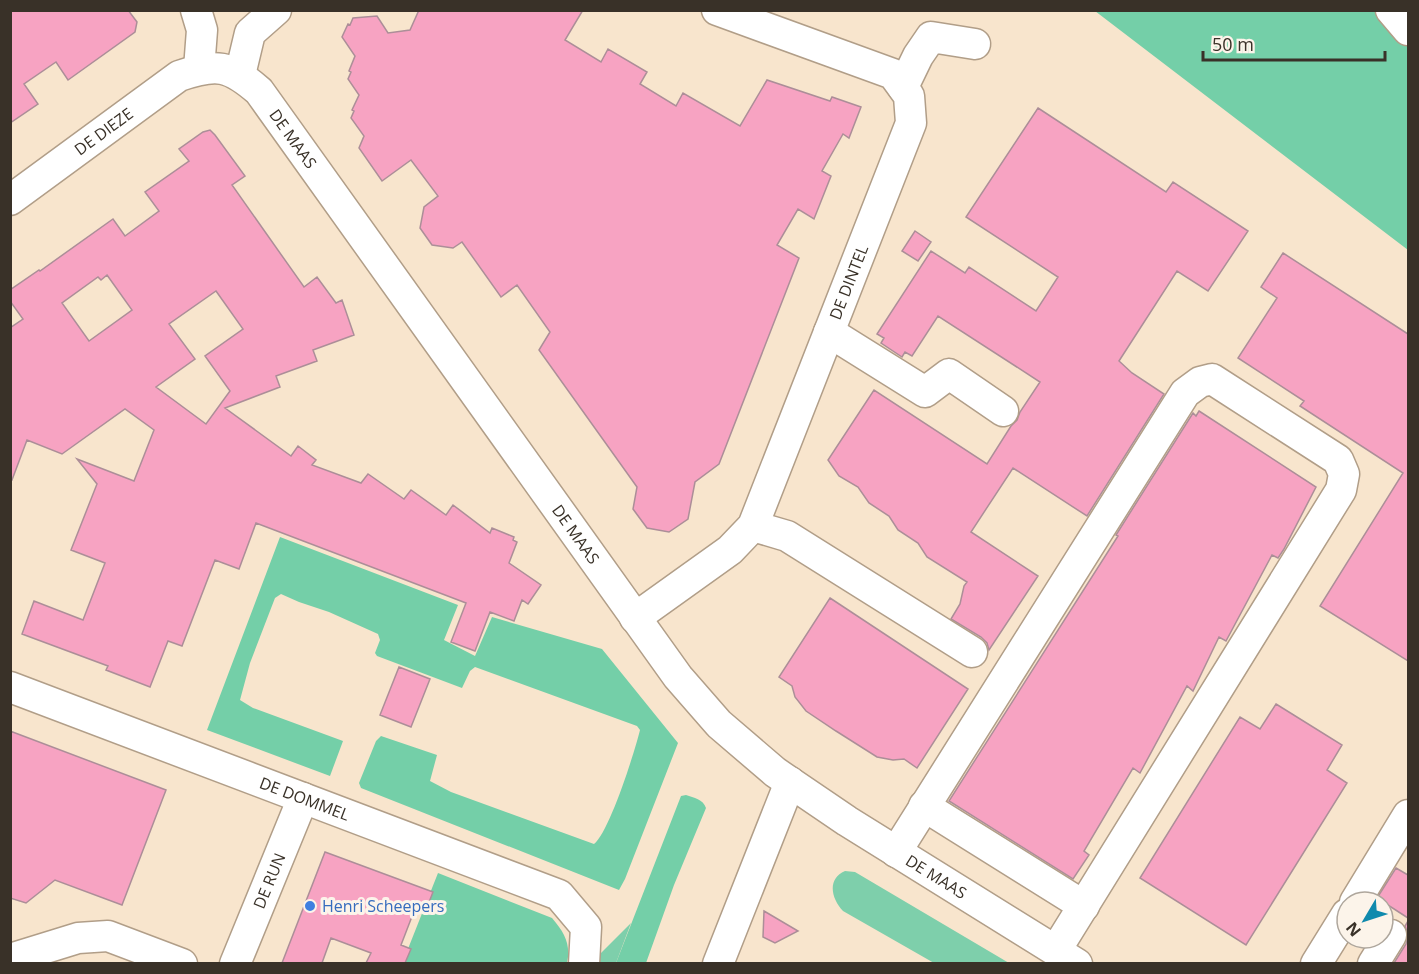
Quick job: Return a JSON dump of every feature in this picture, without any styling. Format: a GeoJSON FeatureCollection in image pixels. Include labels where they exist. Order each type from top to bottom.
{"type":"FeatureCollection","features":[{"type":"Feature","properties":{"kind":"street"},"geometry":{"type":"LineString","coordinates":[[196,10],[202,30],[199,69]]}},
{"type":"Feature","properties":{"kind":"street"},"geometry":{"type":"LineString","coordinates":[[240,75],[250,33],[276,10]]}},
{"type":"Feature","properties":{"kind":"street"},"geometry":{"type":"LineString","coordinates":[[717,10],[893,74],[903,87],[918,56],[931,38],[975,44]]}},
{"type":"Feature","properties":{"kind":"street"},"geometry":{"type":"LineString","coordinates":[[1390,10],[1408,30]]}},
{"type":"Feature","properties":{"kind":"street","name":"DE MAAS"},"geometry":{"type":"LineString","coordinates":[[199,69],[218,67],[240,75],[259,91],[635,618],[678,677],[719,724],[790,782],[837,815],[1066,957]]}},
{"type":"Feature","properties":{"kind":"street","name":"DE DIEZE"},"geometry":{"type":"LineString","coordinates":[[10,200],[179,76],[199,69]]}},
{"type":"Feature","properties":{"kind":"street","name":"DE DINTEL"},"geometry":{"type":"LineString","coordinates":[[635,618],[730,550],[753,526],[911,123],[909,96],[903,87]]}},
{"type":"Feature","properties":{"kind":"street"},"geometry":{"type":"LineString","coordinates":[[829,332],[925,392],[949,374],[1003,411]]}},
{"type":"Feature","properties":{"kind":"street"},"geometry":{"type":"LineString","coordinates":[[896,852],[1185,393],[1200,382],[1212,379],[1338,460],[1344,474],[1341,490],[1084,906],[1066,957]]}},
{"type":"Feature","properties":{"kind":"street"},"geometry":{"type":"LineString","coordinates":[[753,526],[787,536],[972,652]]}},
{"type":"Feature","properties":{"kind":"street","name":"DE DOMMEL"},"geometry":{"type":"LineString","coordinates":[[10,687],[559,896],[586,927],[584,963]]}},
{"type":"Feature","properties":{"kind":"street"},"geometry":{"type":"LineString","coordinates":[[718,963],[790,782]]}},
{"type":"Feature","properties":{"kind":"street","name":"DE RUN"},"geometry":{"type":"LineString","coordinates":[[235,963],[303,798]]}},
{"type":"Feature","properties":{"kind":"street"},"geometry":{"type":"LineString","coordinates":[[924,806],[1084,906]]}},
{"type":"Feature","properties":{"kind":"street"},"geometry":{"type":"LineString","coordinates":[[1362,890],[1408,815]]}},
{"type":"Feature","properties":{"kind":"street"},"geometry":{"type":"LineString","coordinates":[[1316,963],[1335,933]]}},
{"type":"Feature","properties":{"kind":"street"},"geometry":{"type":"LineString","coordinates":[[10,958],[78,938],[108,936],[182,963]]}},
{"type":"Feature","properties":{"kind":"street"},"geometry":{"type":"LineString","coordinates":[[1373,963],[1381,950]]}},
{"type":"Feature","properties":{"kind":"green space"},"geometry":{"type":"Polygon","coordinates":[[[1095,11],[1376,11],[1408,44],[1408,250],[1095,11]]]}},
{"type":"Feature","properties":{"kind":"green space"},"geometry":{"type":"Polygon","coordinates":[[[280,537],[458,605],[444,640],[475,656],[492,617],[602,649],[678,743],[619,890],[361,788],[359,783],[376,741],[381,736],[437,755],[430,781],[451,792],[594,844],[607,824],[621,791],[640,730],[637,726],[475,667],[470,671],[462,688],[377,656],[375,653],[380,640],[378,634],[281,594],[275,598],[250,663],[240,700],[253,708],[343,741],[330,776],[207,730],[280,537]]]}},
{"type":"Feature","properties":{"kind":"green space"},"geometry":{"type":"Polygon","coordinates":[[[686,795],[700,801],[706,808],[674,885],[646,963],[616,963],[681,796],[686,795]]]}},
{"type":"Feature","properties":{"kind":"green space"},"geometry":{"type":"Polygon","coordinates":[[[845,871],[855,872],[1009,963],[934,963],[843,911],[834,895],[833,884],[839,874],[845,871]]]}},
{"type":"Feature","properties":{"kind":"green space"},"geometry":{"type":"Polygon","coordinates":[[[438,873],[552,918],[566,939],[567,963],[402,964],[438,873]]]}},
{"type":"Feature","properties":{"kind":"green space"},"geometry":{"type":"Polygon","coordinates":[[[631,923],[616,963],[597,964],[600,954],[631,923]]]}},
{"type":"Feature","properties":{"kind":"building"},"geometry":{"type":"Polygon","coordinates":[[[10,10],[128,10],[137,22],[135,32],[68,80],[56,62],[24,84],[38,104],[10,123],[10,10]]]}},
{"type":"Feature","properties":{"kind":"building"},"geometry":{"type":"Polygon","coordinates":[[[419,10],[583,10],[565,40],[601,62],[608,49],[647,72],[640,84],[676,106],[683,93],[740,126],[767,80],[830,101],[832,97],[861,107],[849,138],[843,134],[822,171],[831,176],[814,219],[798,209],[777,245],[799,258],[719,464],[695,482],[688,519],[669,532],[647,528],[633,509],[637,487],[539,350],[550,332],[517,285],[501,297],[462,242],[453,248],[432,245],[420,228],[424,207],[438,196],[411,160],[382,181],[359,148],[364,136],[351,118],[359,95],[348,79],[355,56],[342,37],[353,18],[377,16],[388,33],[410,30],[419,10]]]}},
{"type":"Feature","properties":{"kind":"building"},"geometry":{"type":"Polygon","coordinates":[[[1038,108],[1166,192],[1173,182],[1248,231],[1208,291],[1177,271],[1119,361],[1132,373],[1164,394],[1087,516],[1013,468],[971,532],[1038,576],[989,650],[987,643],[981,637],[951,619],[960,604],[967,582],[927,557],[918,543],[898,530],[889,516],[869,503],[858,487],[839,476],[828,460],[874,390],[987,464],[1040,382],[938,316],[912,356],[905,352],[902,357],[881,343],[884,338],[877,334],[931,251],[965,273],[969,267],[1036,311],[1058,277],[966,217],[1038,108]]]}},
{"type":"Feature","properties":{"kind":"building"},"geometry":{"type":"Polygon","coordinates":[[[210,130],[215,135],[245,176],[232,185],[304,287],[317,277],[336,303],[342,300],[354,335],[313,350],[317,361],[276,376],[280,387],[225,408],[291,456],[298,446],[316,460],[312,465],[361,483],[368,474],[404,499],[411,490],[446,515],[453,505],[490,533],[492,528],[514,537],[513,540],[517,542],[509,563],[541,585],[528,604],[522,600],[514,621],[490,612],[475,651],[451,642],[466,603],[256,523],[239,569],[215,560],[182,646],[168,641],[150,687],[106,670],[108,666],[22,634],[34,601],[83,620],[105,563],[71,550],[97,484],[77,459],[134,481],[154,430],[125,409],[62,454],[27,440],[12,480],[10,479],[10,328],[23,319],[10,301],[10,290],[113,219],[125,236],[159,211],[145,192],[189,161],[179,149],[203,132],[210,130]],[[107,275],[101,280],[98,277],[62,303],[89,341],[132,310],[107,275]],[[216,291],[169,324],[195,359],[156,387],[206,424],[230,391],[205,356],[243,329],[216,291]]]}},
{"type":"Feature","properties":{"kind":"building"},"geometry":{"type":"Polygon","coordinates":[[[915,231],[931,242],[918,261],[902,251],[915,231]]]}},
{"type":"Feature","properties":{"kind":"building"},"geometry":{"type":"Polygon","coordinates":[[[1283,253],[1408,334],[1408,661],[1320,606],[1403,473],[1300,406],[1304,401],[1238,358],[1277,298],[1261,287],[1283,253]]]}},
{"type":"Feature","properties":{"kind":"building"},"geometry":{"type":"Polygon","coordinates":[[[1199,411],[1316,487],[1284,549],[1278,558],[1272,555],[1226,641],[1219,637],[1193,691],[1187,686],[1140,773],[1133,768],[1084,851],[1089,855],[1073,879],[949,801],[1118,536],[1116,535],[1193,413],[1196,416],[1199,411]]]}},
{"type":"Feature","properties":{"kind":"building"},"geometry":{"type":"Polygon","coordinates":[[[830,598],[968,689],[917,768],[904,759],[893,760],[877,757],[836,731],[806,711],[795,697],[792,686],[779,677],[830,598]]]}},
{"type":"Feature","properties":{"kind":"building"},"geometry":{"type":"Polygon","coordinates":[[[399,667],[430,679],[411,727],[380,715],[399,667]]]}},
{"type":"Feature","properties":{"kind":"building"},"geometry":{"type":"Polygon","coordinates":[[[1276,704],[1342,745],[1327,770],[1347,783],[1246,945],[1140,878],[1240,717],[1260,729],[1276,704]]]}},
{"type":"Feature","properties":{"kind":"building"},"geometry":{"type":"Polygon","coordinates":[[[10,731],[166,790],[122,905],[55,880],[26,903],[10,898],[10,731]]]}},
{"type":"Feature","properties":{"kind":"building"},"geometry":{"type":"Polygon","coordinates":[[[325,852],[433,892],[426,910],[416,906],[401,945],[411,949],[405,963],[366,963],[371,953],[331,938],[322,963],[282,963],[325,852]]]}},
{"type":"Feature","properties":{"kind":"building"},"geometry":{"type":"Polygon","coordinates":[[[1396,868],[1408,875],[1408,918],[1395,910],[1395,890],[1382,890],[1396,868]]]}},
{"type":"Feature","properties":{"kind":"building"},"geometry":{"type":"Polygon","coordinates":[[[764,911],[798,931],[775,943],[763,937],[764,911]]]}},
{"type":"Feature","properties":{"kind":"building"},"geometry":{"type":"Polygon","coordinates":[[[1408,935],[1408,963],[1394,963],[1406,944],[1408,935]]]}},
{"type":"Feature","properties":{"kind":"place","name":"Henri Scheepers"},"geometry":{"type":"Point","coordinates":[310,906]}}]}
